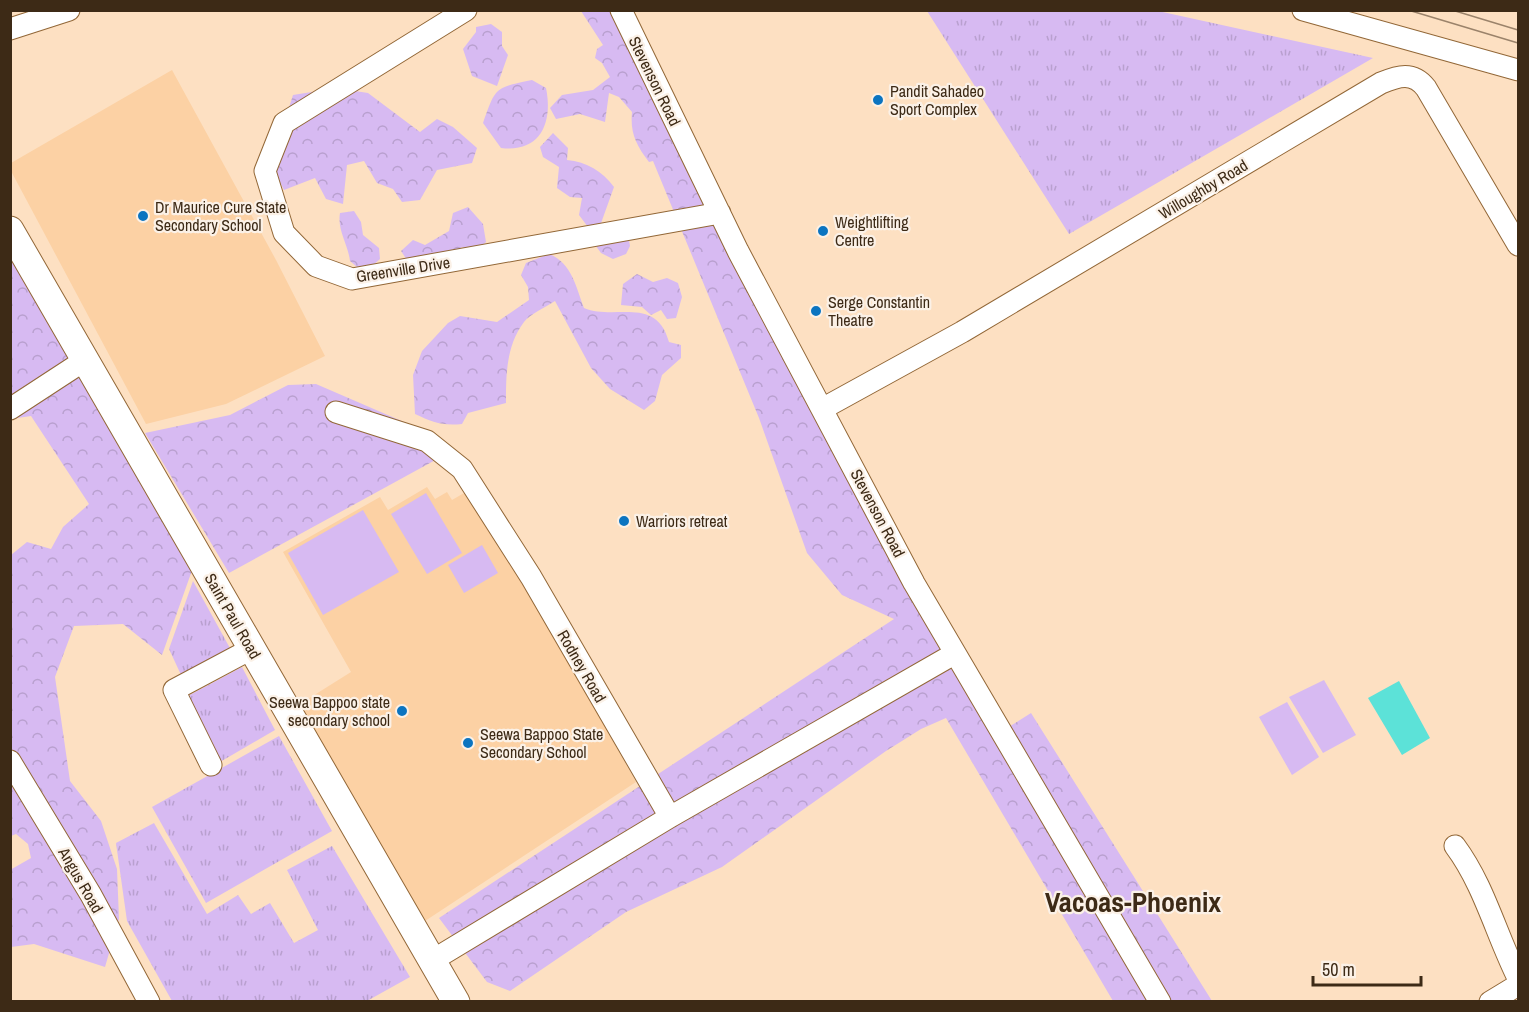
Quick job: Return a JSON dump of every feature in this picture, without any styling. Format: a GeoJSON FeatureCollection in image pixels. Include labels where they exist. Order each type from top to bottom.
{"type":"FeatureCollection","features":[{"type":"Feature","properties":{"kind":"main road","name":"Saint Paul Road"},"geometry":{"type":"LineString","coordinates":[[10,230],[456,1002]]}},
{"type":"Feature","properties":{"kind":"street"},"geometry":{"type":"LineString","coordinates":[[10,29],[69,10]]}},
{"type":"Feature","properties":{"kind":"street","name":"Greenville Drive"},"geometry":{"type":"LineString","coordinates":[[466,10],[284,123],[266,171],[284,233],[316,266],[352,279],[720,213]]}},
{"type":"Feature","properties":{"kind":"street","name":"Stevenson Road"},"geometry":{"type":"LineString","coordinates":[[621,10],[720,213],[954,654],[1160,1002]]}},
{"type":"Feature","properties":{"kind":"street"},"geometry":{"type":"LineString","coordinates":[[1303,10],[1518,70]]}},
{"type":"Feature","properties":{"kind":"street","name":"Willoughby Road"},"geometry":{"type":"LineString","coordinates":[[822,409],[962,332],[1381,83],[1398,77],[1411,76],[1420,80],[1426,88],[1518,245]]}},
{"type":"Feature","properties":{"kind":"street"},"geometry":{"type":"LineString","coordinates":[[10,409],[85,360]]}},
{"type":"Feature","properties":{"kind":"street","name":"Rodney Road"},"geometry":{"type":"LineString","coordinates":[[336,412],[427,441],[462,468],[531,577],[670,817]]}},
{"type":"Feature","properties":{"kind":"street"},"geometry":{"type":"LineString","coordinates":[[211,765],[174,690],[251,649]]}},
{"type":"Feature","properties":{"kind":"street"},"geometry":{"type":"LineString","coordinates":[[433,960],[670,817],[954,654]]}},
{"type":"Feature","properties":{"kind":"street","name":"Angus Road"},"geometry":{"type":"LineString","coordinates":[[10,761],[91,895],[149,1002]]}},
{"type":"Feature","properties":{"kind":"street"},"geometry":{"type":"LineString","coordinates":[[1455,846],[1471,867],[1501,945],[1518,978]]}},
{"type":"Feature","properties":{"kind":"street"},"geometry":{"type":"LineString","coordinates":[[1490,1002],[1518,985]]}},
{"type":"Feature","properties":{"kind":"shaded area","name":"Dr Maurice Cure State Secondary School"},"geometry":{"type":"Polygon","coordinates":[[[172,70],[276,260],[325,356],[226,404],[146,424],[11,171],[11,163],[172,70]]]}},
{"type":"Feature","properties":{"kind":"shaded area","name":"Seewa Bappoo State Secondary School"},"geometry":{"type":"Polygon","coordinates":[[[427,487],[435,499],[447,492],[452,500],[471,489],[636,782],[422,923],[300,704],[351,672],[283,552],[380,497],[388,510],[427,487]]]}},
{"type":"Feature","properties":{"kind":"green space"},"geometry":{"type":"Polygon","coordinates":[[[581,11],[610,11],[999,733],[1031,713],[1212,1001],[1113,1001],[946,718],[921,729],[886,751],[722,867],[626,912],[510,991],[487,982],[439,918],[894,619],[842,595],[807,553],[759,418],[653,161],[649,162],[635,138],[632,112],[619,97],[609,93],[605,122],[580,114],[556,119],[550,108],[562,95],[593,90],[610,77],[602,63],[595,58],[597,49],[603,45],[581,11]]]}},
{"type":"Feature","properties":{"kind":"green space"},"geometry":{"type":"Polygon","coordinates":[[[927,11],[1158,11],[1373,58],[1069,234],[927,11]]]}},
{"type":"Feature","properties":{"kind":"green space"},"geometry":{"type":"Polygon","coordinates":[[[491,24],[502,32],[502,46],[508,55],[497,86],[472,76],[463,49],[476,32],[476,27],[491,24]]]}},
{"type":"Feature","properties":{"kind":"green space"},"geometry":{"type":"Polygon","coordinates":[[[532,80],[546,88],[548,112],[541,133],[526,146],[501,148],[483,123],[491,102],[498,91],[503,88],[532,80]]]}},
{"type":"Feature","properties":{"kind":"green space"},"geometry":{"type":"Polygon","coordinates":[[[336,88],[368,93],[420,132],[437,119],[453,127],[477,148],[472,163],[437,170],[420,200],[402,202],[393,189],[377,183],[364,161],[347,165],[343,204],[326,199],[315,178],[284,190],[271,164],[293,95],[336,88]]]}},
{"type":"Feature","properties":{"kind":"green space"},"geometry":{"type":"Polygon","coordinates":[[[553,133],[568,148],[567,160],[594,168],[614,187],[600,226],[588,227],[579,215],[582,198],[570,197],[557,188],[559,167],[543,157],[540,147],[553,133]]]}},
{"type":"Feature","properties":{"kind":"green space"},"geometry":{"type":"Polygon","coordinates":[[[468,207],[483,224],[486,242],[473,254],[462,247],[448,258],[411,266],[401,251],[413,240],[425,245],[449,231],[453,213],[468,207]]]}},
{"type":"Feature","properties":{"kind":"green space"},"geometry":{"type":"Polygon","coordinates":[[[354,211],[361,222],[363,235],[379,248],[380,259],[364,273],[350,261],[339,219],[340,213],[354,211]]]}},
{"type":"Feature","properties":{"kind":"green space"},"geometry":{"type":"Polygon","coordinates":[[[628,235],[630,246],[626,254],[613,259],[601,253],[593,242],[628,235]]]}},
{"type":"Feature","properties":{"kind":"green space"},"geometry":{"type":"Polygon","coordinates":[[[549,254],[563,263],[568,270],[584,308],[596,311],[645,314],[655,319],[663,328],[669,342],[681,345],[681,358],[662,375],[655,401],[644,410],[610,389],[591,368],[555,301],[530,316],[518,331],[508,361],[506,403],[468,413],[462,424],[437,423],[415,414],[413,375],[422,351],[448,323],[460,316],[497,322],[529,300],[528,287],[521,275],[526,263],[549,254]]]}},
{"type":"Feature","properties":{"kind":"green space"},"geometry":{"type":"Polygon","coordinates":[[[11,258],[195,562],[162,655],[123,624],[74,626],[55,677],[70,781],[101,821],[117,869],[119,919],[105,967],[34,944],[11,947],[10,870],[31,858],[28,844],[16,834],[11,836],[11,555],[27,542],[51,549],[63,527],[89,504],[31,416],[11,419],[11,258]]]}},
{"type":"Feature","properties":{"kind":"green space"},"geometry":{"type":"Polygon","coordinates":[[[637,274],[653,282],[667,278],[678,283],[682,297],[676,318],[667,319],[661,310],[651,315],[642,307],[621,305],[623,284],[637,274]]]}},
{"type":"Feature","properties":{"kind":"green space"},"geometry":{"type":"Polygon","coordinates":[[[316,384],[434,435],[450,452],[229,573],[145,433],[230,415],[288,385],[316,384]]]}},
{"type":"Feature","properties":{"kind":"green space"},"geometry":{"type":"Polygon","coordinates":[[[426,493],[462,553],[427,574],[391,514],[426,493]]]}},
{"type":"Feature","properties":{"kind":"green space"},"geometry":{"type":"Polygon","coordinates":[[[363,510],[399,572],[323,615],[288,553],[363,510]]]}},
{"type":"Feature","properties":{"kind":"green space"},"geometry":{"type":"Polygon","coordinates":[[[482,545],[498,573],[464,593],[448,565],[482,545]]]}},
{"type":"Feature","properties":{"kind":"green space"},"geometry":{"type":"Polygon","coordinates":[[[193,581],[231,650],[182,677],[169,649],[193,581]]]}},
{"type":"Feature","properties":{"kind":"green space"},"geometry":{"type":"Polygon","coordinates":[[[242,667],[275,730],[220,762],[186,697],[242,667]]]}},
{"type":"Feature","properties":{"kind":"green space"},"geometry":{"type":"Polygon","coordinates":[[[1324,680],[1356,735],[1323,753],[1289,697],[1324,680]]]}},
{"type":"Feature","properties":{"kind":"green space"},"geometry":{"type":"Polygon","coordinates":[[[1287,702],[1319,757],[1292,775],[1259,717],[1287,702]]]}},
{"type":"Feature","properties":{"kind":"green space"},"geometry":{"type":"Polygon","coordinates":[[[279,736],[332,831],[206,903],[152,807],[279,736]]]}},
{"type":"Feature","properties":{"kind":"green space"},"geometry":{"type":"Polygon","coordinates":[[[154,823],[207,914],[238,895],[251,914],[270,903],[294,943],[318,930],[287,870],[332,846],[410,977],[367,1001],[172,1001],[127,921],[116,843],[154,823]]]}},
{"type":"Feature","properties":{"kind":"water"},"geometry":{"type":"Polygon","coordinates":[[[1399,681],[1430,738],[1402,755],[1368,698],[1399,681]]]}},
{"type":"Feature","properties":{"kind":"tram line"},"geometry":{"type":"LineString","coordinates":[[10,12],[17,10]]}},
{"type":"Feature","properties":{"kind":"tram line"},"geometry":{"type":"LineString","coordinates":[[1408,10],[1518,43]]}},
{"type":"Feature","properties":{"kind":"tram line"},"geometry":{"type":"LineString","coordinates":[[1452,10],[1518,30]]}},
{"type":"Feature","properties":{"kind":"place","name":"Pandit Sahadeo Sport Complex"},"geometry":{"type":"Point","coordinates":[878,100]}},
{"type":"Feature","properties":{"kind":"place","name":"Dr Maurice Cure State Secondary School"},"geometry":{"type":"Point","coordinates":[143,216]}},
{"type":"Feature","properties":{"kind":"place","name":"Weightlifting Centre"},"geometry":{"type":"Point","coordinates":[823,231]}},
{"type":"Feature","properties":{"kind":"place","name":"Serge Constantin Theatre"},"geometry":{"type":"Point","coordinates":[816,311]}},
{"type":"Feature","properties":{"kind":"place","name":"Warriors retreat"},"geometry":{"type":"Point","coordinates":[624,521]}},
{"type":"Feature","properties":{"kind":"place","name":"Seewa Bappoo state secondary school"},"geometry":{"type":"Point","coordinates":[402,711]}},
{"type":"Feature","properties":{"kind":"place","name":"Seewa Bappoo State Secondary School"},"geometry":{"type":"Point","coordinates":[468,743]}},
{"type":"Feature","properties":{"kind":"district","name":"Vacoas-Phoenix"},"geometry":{"type":"Point","coordinates":[1133,902]}}]}
